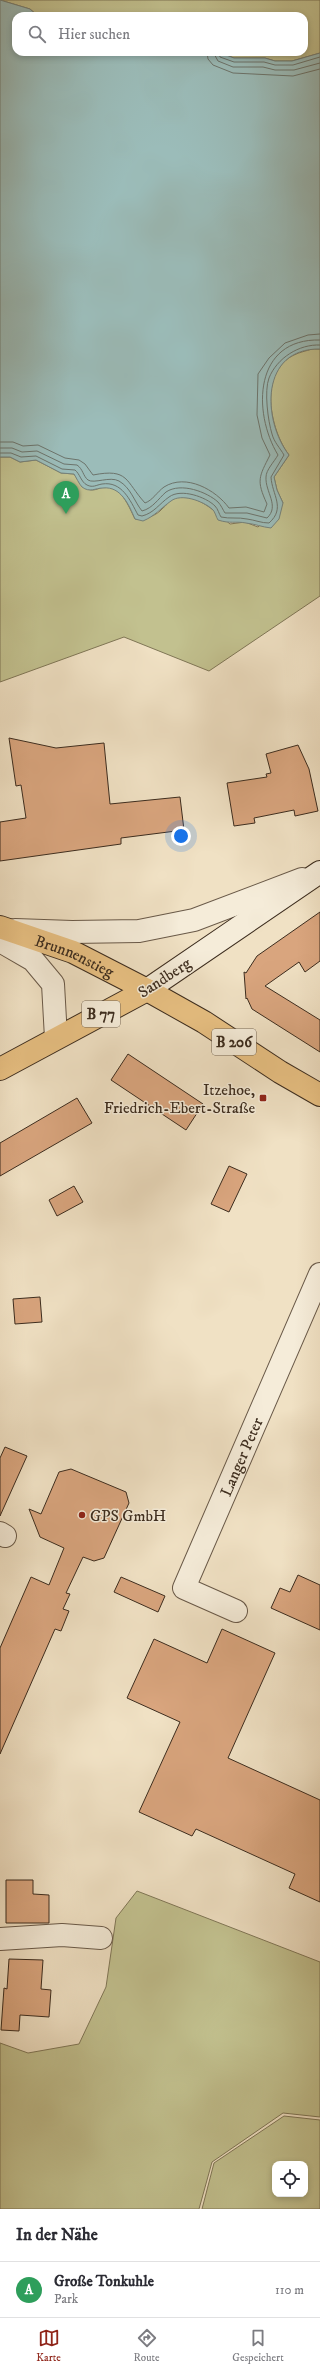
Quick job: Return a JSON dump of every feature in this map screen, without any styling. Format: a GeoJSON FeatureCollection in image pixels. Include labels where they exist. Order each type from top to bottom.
{"type":"FeatureCollection","features":[{"type":"Feature","properties":{"kind":"main road","name":"Brunnenstieg"},"geometry":{"type":"LineString","coordinates":[[4,932],[73,952],[146,990]]}},
{"type":"Feature","properties":{"kind":"main road","name":"Sandberg"},"geometry":{"type":"LineString","coordinates":[[0,1069],[146,990]]}},
{"type":"Feature","properties":{"kind":"main road","name":"B 206"},"geometry":{"type":"LineString","coordinates":[[146,990],[204,1022],[280,1072],[320,1095]]}},
{"type":"Feature","properties":{"kind":"street"},"geometry":{"type":"LineString","coordinates":[[4,932],[140,931],[194,920],[320,872]]}},
{"type":"Feature","properties":{"kind":"street","name":"Sandberg"},"geometry":{"type":"LineString","coordinates":[[146,990],[320,872]]}},
{"type":"Feature","properties":{"kind":"street"},"geometry":{"type":"LineString","coordinates":[[4,932],[33,960],[53,984],[56,1038]]}},
{"type":"Feature","properties":{"kind":"street","name":"Langer Peter"},"geometry":{"type":"LineString","coordinates":[[236,1611],[184,1588],[320,1274]]}},
{"type":"Feature","properties":{"kind":"street"},"geometry":{"type":"LineString","coordinates":[[0,1939],[62,1935],[101,1938]]}},
{"type":"Feature","properties":{"kind":"shaded area"},"geometry":{"type":"Polygon","coordinates":[[[0,0],[320,0],[320,53],[292,61],[275,61],[265,58],[234,58],[229,56],[308,56],[308,12],[33,12],[30,9],[0,0]]]}},
{"type":"Feature","properties":{"kind":"shaded area"},"geometry":{"type":"Polygon","coordinates":[[[312,349],[320,349],[320,596],[209,671],[124,637],[0,682],[0,457],[10,457],[20,462],[36,460],[61,473],[74,474],[86,488],[91,490],[110,487],[116,490],[125,499],[135,519],[154,515],[172,499],[188,497],[195,499],[211,508],[230,524],[245,522],[258,527],[283,503],[277,490],[274,477],[289,455],[282,444],[273,417],[271,402],[275,374],[283,363],[294,355],[312,349]]]}},
{"type":"Feature","properties":{"kind":"shaded area"},"geometry":{"type":"Polygon","coordinates":[[[137,1891],[320,1962],[320,2117],[283,2113],[212,2162],[199,2209],[0,2209],[0,2043],[28,2053],[79,2044],[106,1987],[116,1918],[137,1891]]]}},
{"type":"Feature","properties":{"kind":"shaded area"},"geometry":{"type":"Polygon","coordinates":[[[284,2116],[320,2120],[320,2209],[202,2209],[214,2163],[284,2116]]]}},
{"type":"Feature","properties":{"kind":"water"},"geometry":{"type":"Polygon","coordinates":[[[0,0],[30,9],[33,12],[12,12],[12,56],[229,56],[234,58],[265,58],[275,61],[292,61],[320,53],[320,349],[300,352],[286,360],[277,373],[272,388],[271,406],[274,424],[280,440],[289,455],[274,477],[277,490],[283,503],[279,519],[271,528],[242,522],[226,522],[218,520],[214,511],[203,503],[192,499],[180,498],[171,501],[143,521],[135,519],[124,498],[115,490],[103,488],[88,490],[81,486],[74,474],[61,473],[36,460],[20,462],[10,457],[0,457],[0,0]]]}},
{"type":"Feature","properties":{"kind":"building"},"geometry":{"type":"Polygon","coordinates":[[[9,738],[56,748],[104,743],[110,804],[180,797],[184,830],[121,838],[121,844],[0,861],[0,822],[26,818],[21,785],[16,786],[9,738]]]}},
{"type":"Feature","properties":{"kind":"building"},"geometry":{"type":"Polygon","coordinates":[[[298,745],[309,769],[318,811],[295,816],[294,810],[254,818],[255,823],[234,826],[227,783],[267,777],[266,774],[271,773],[266,754],[298,745]]]}},
{"type":"Feature","properties":{"kind":"building"},"geometry":{"type":"Polygon","coordinates":[[[320,912],[320,961],[305,972],[299,962],[265,986],[320,1020],[320,1052],[252,1009],[247,998],[246,999],[244,972],[246,973],[257,956],[320,912]]]}},
{"type":"Feature","properties":{"kind":"building"},"geometry":{"type":"Polygon","coordinates":[[[128,1054],[203,1104],[186,1130],[111,1080],[128,1054]]]}},
{"type":"Feature","properties":{"kind":"building"},"geometry":{"type":"Polygon","coordinates":[[[77,1098],[92,1123],[0,1176],[0,1143],[77,1098]]]}},
{"type":"Feature","properties":{"kind":"building"},"geometry":{"type":"Polygon","coordinates":[[[229,1166],[247,1174],[229,1212],[211,1204],[229,1166]]]}},
{"type":"Feature","properties":{"kind":"building"},"geometry":{"type":"Polygon","coordinates":[[[74,1186],[83,1202],[57,1216],[49,1200],[74,1186]]]}},
{"type":"Feature","properties":{"kind":"building"},"geometry":{"type":"Polygon","coordinates":[[[40,1297],[42,1322],[15,1324],[13,1299],[40,1297]]]}},
{"type":"Feature","properties":{"kind":"building"},"geometry":{"type":"Polygon","coordinates":[[[5,1447],[27,1456],[0,1516],[0,1458],[5,1447]]]}},
{"type":"Feature","properties":{"kind":"building"},"geometry":{"type":"Polygon","coordinates":[[[71,1469],[126,1492],[129,1503],[104,1558],[94,1561],[83,1557],[66,1593],[70,1594],[63,1609],[69,1611],[61,1631],[55,1629],[0,1754],[0,1648],[31,1577],[49,1585],[64,1548],[40,1537],[29,1509],[41,1514],[59,1472],[71,1469]]]}},
{"type":"Feature","properties":{"kind":"building"},"geometry":{"type":"Polygon","coordinates":[[[298,1575],[320,1585],[320,1630],[271,1608],[280,1588],[290,1592],[298,1575]]]}},
{"type":"Feature","properties":{"kind":"building"},"geometry":{"type":"Polygon","coordinates":[[[121,1577],[165,1596],[158,1612],[114,1592],[121,1577]]]}},
{"type":"Feature","properties":{"kind":"building"},"geometry":{"type":"Polygon","coordinates":[[[222,1629],[275,1653],[228,1758],[320,1800],[320,1902],[289,1888],[295,1874],[196,1829],[192,1836],[139,1812],[180,1722],[127,1698],[154,1639],[207,1663],[222,1629]]]}},
{"type":"Feature","properties":{"kind":"building"},"geometry":{"type":"Polygon","coordinates":[[[6,1880],[33,1880],[33,1894],[49,1895],[49,1923],[6,1923],[6,1880]]]}},
{"type":"Feature","properties":{"kind":"building"},"geometry":{"type":"Polygon","coordinates":[[[9,1959],[43,1960],[41,1989],[51,1990],[49,2017],[20,2015],[19,2031],[1,2030],[4,1988],[7,1989],[9,1959]]]}},
{"type":"Feature","properties":{"kind":"place","name":"Große Tonkuhle"},"geometry":{"type":"Point","coordinates":[66,514]}},
{"type":"Feature","properties":{"kind":"place","name":"Itzehoe, Friedrich-Ebert-Straße"},"geometry":{"type":"Point","coordinates":[263,1098]}},
{"type":"Feature","properties":{"kind":"place","name":"GPS GmbH"},"geometry":{"type":"Point","coordinates":[82,1515]}}]}
